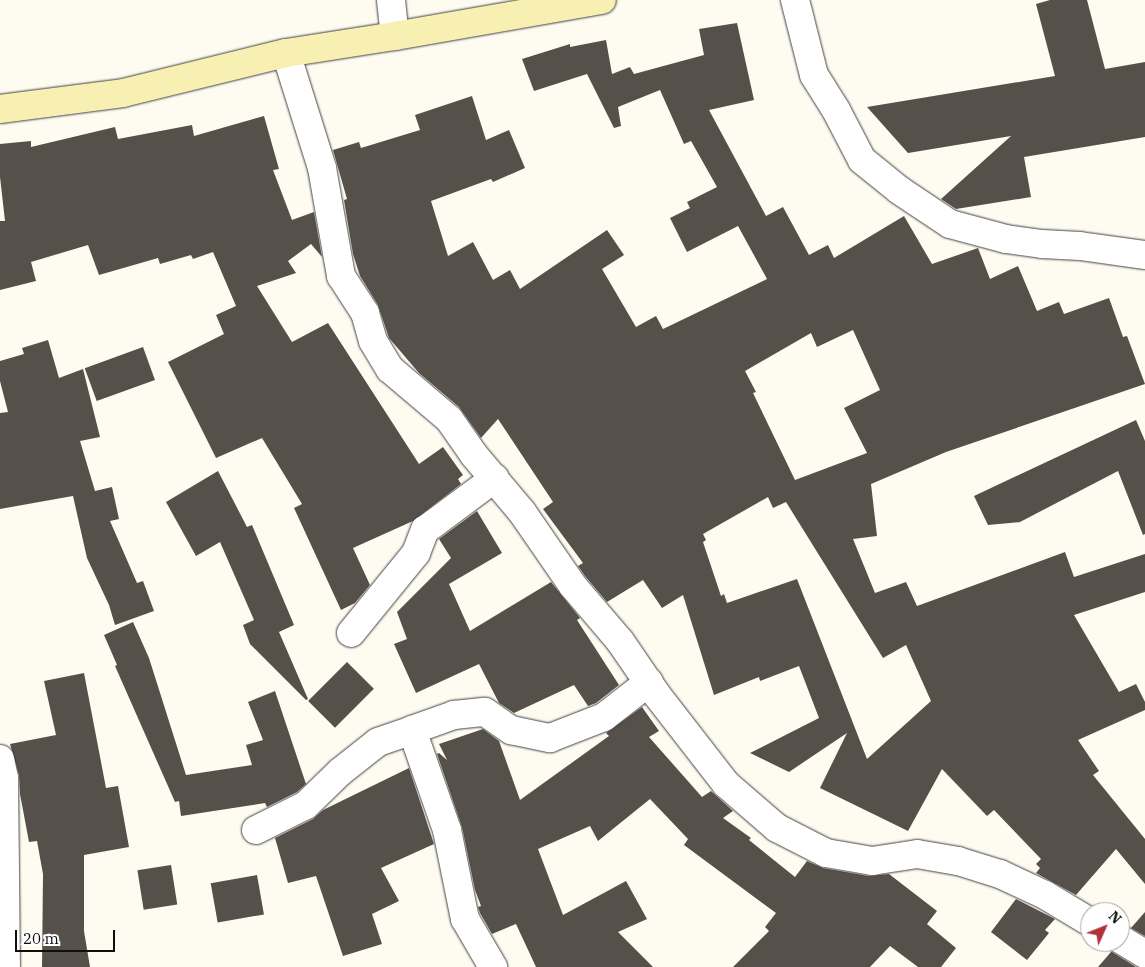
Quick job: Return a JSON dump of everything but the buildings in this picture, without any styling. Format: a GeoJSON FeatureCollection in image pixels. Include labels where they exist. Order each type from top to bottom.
{"type":"FeatureCollection","features":[{"type":"Feature","properties":{"kind":"street"},"geometry":{"type":"LineString","coordinates":[[392,0],[395,36]]}},
{"type":"Feature","properties":{"kind":"street"},"geometry":{"type":"LineString","coordinates":[[0,109],[123,93],[286,52],[395,36],[602,0]]}},
{"type":"Feature","properties":{"kind":"street"},"geometry":{"type":"LineString","coordinates":[[795,0],[814,75],[836,110],[862,160],[899,190],[950,224],[1006,239],[1042,244],[1080,246],[1145,255]]}},
{"type":"Feature","properties":{"kind":"street"},"geometry":{"type":"LineString","coordinates":[[286,52],[322,168],[341,276],[365,314],[372,341],[390,369],[449,419],[474,454],[495,478],[547,546],[573,586],[620,641],[726,784],[777,828],[826,853],[872,861],[917,854],[958,861],[1000,874],[1045,895],[1080,916]]}},
{"type":"Feature","properties":{"kind":"street"},"geometry":{"type":"LineString","coordinates":[[351,633],[416,553],[424,530],[495,478]]}},
{"type":"Feature","properties":{"kind":"street"},"geometry":{"type":"LineString","coordinates":[[256,830],[306,806],[340,772],[378,742],[454,715],[485,712],[511,730],[550,738],[604,717],[649,682]]}},
{"type":"Feature","properties":{"kind":"street"},"geometry":{"type":"LineString","coordinates":[[412,730],[447,830],[465,919],[493,967]]}},
{"type":"Feature","properties":{"kind":"street"},"geometry":{"type":"LineString","coordinates":[[0,760],[4,778],[6,967]]}},
{"type":"Feature","properties":{"kind":"street"},"geometry":{"type":"LineString","coordinates":[[1130,945],[1145,954]]}}]}
